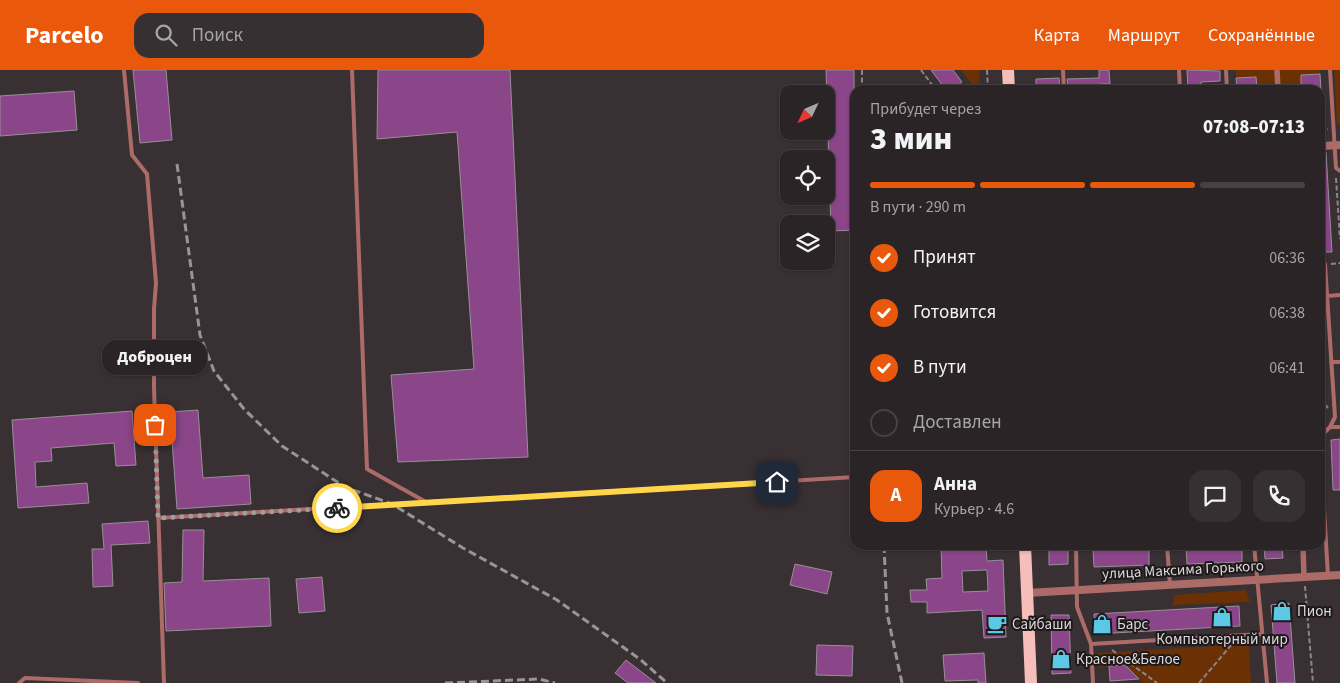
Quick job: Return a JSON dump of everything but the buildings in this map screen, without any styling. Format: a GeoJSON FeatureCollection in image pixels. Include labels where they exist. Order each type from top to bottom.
{"type":"FeatureCollection","features":[{"type":"Feature","properties":{"kind":"main road"},"geometry":{"type":"LineString","coordinates":[[1008,70],[1009,85]]}},
{"type":"Feature","properties":{"kind":"main road"},"geometry":{"type":"LineString","coordinates":[[1025,550],[1031,683]]}},
{"type":"Feature","properties":{"kind":"street"},"geometry":{"type":"LineString","coordinates":[[1277,70],[1278,85]]}},
{"type":"Feature","properties":{"kind":"street"},"geometry":{"type":"LineString","coordinates":[[1302,550],[1304,577]]}},
{"type":"Feature","properties":{"kind":"street","name":"улица Максима Горького"},"geometry":{"type":"LineString","coordinates":[[1027,593],[1340,575]]}},
{"type":"Feature","properties":{"kind":"lane"},"geometry":{"type":"LineString","coordinates":[[124,70],[132,156],[147,174],[156,283],[154,309],[154,388],[164,683]]}},
{"type":"Feature","properties":{"kind":"lane"},"geometry":{"type":"LineString","coordinates":[[352,70],[367,469],[426,502]]}},
{"type":"Feature","properties":{"kind":"lane"},"geometry":{"type":"LineString","coordinates":[[1063,70],[1064,85]]}},
{"type":"Feature","properties":{"kind":"lane"},"geometry":{"type":"LineString","coordinates":[[1179,70],[1180,85]]}},
{"type":"Feature","properties":{"kind":"lane"},"geometry":{"type":"LineString","coordinates":[[1226,70],[1227,85]]}},
{"type":"Feature","properties":{"kind":"lane"},"geometry":{"type":"LineString","coordinates":[[1330,70],[1337,145],[1336,168],[1340,171]]}},
{"type":"Feature","properties":{"kind":"lane"},"geometry":{"type":"LineString","coordinates":[[1325,264],[1335,417],[1325,432]]}},
{"type":"Feature","properties":{"kind":"lane"},"geometry":{"type":"LineString","coordinates":[[1327,296],[1340,295]]}},
{"type":"Feature","properties":{"kind":"lane"},"geometry":{"type":"LineString","coordinates":[[1331,362],[1340,362]]}},
{"type":"Feature","properties":{"kind":"lane"},"geometry":{"type":"LineString","coordinates":[[1330,427],[1340,427]]}},
{"type":"Feature","properties":{"kind":"lane"},"geometry":{"type":"LineString","coordinates":[[158,518],[850,477]]}},
{"type":"Feature","properties":{"kind":"lane"},"geometry":{"type":"LineString","coordinates":[[1325,525],[1328,576]]}},
{"type":"Feature","properties":{"kind":"lane"},"geometry":{"type":"LineString","coordinates":[[1076,550],[1078,607],[1091,644],[1093,683]]}},
{"type":"Feature","properties":{"kind":"lane"},"geometry":{"type":"LineString","coordinates":[[1167,550],[1170,585]]}},
{"type":"Feature","properties":{"kind":"lane"},"geometry":{"type":"LineString","coordinates":[[1254,550],[1267,683]]}},
{"type":"Feature","properties":{"kind":"lane"},"geometry":{"type":"LineString","coordinates":[[1091,644],[1262,634]]}},
{"type":"Feature","properties":{"kind":"lane"},"geometry":{"type":"LineString","coordinates":[[19,683],[25,678],[138,683]]}},
{"type":"Feature","properties":{"kind":"path"},"geometry":{"type":"LineString","coordinates":[[862,70],[862,85]]}},
{"type":"Feature","properties":{"kind":"path"},"geometry":{"type":"LineString","coordinates":[[921,70],[932,85]]}},
{"type":"Feature","properties":{"kind":"path"},"geometry":{"type":"LineString","coordinates":[[987,70],[988,85]]}},
{"type":"Feature","properties":{"kind":"path"},"geometry":{"type":"LineString","coordinates":[[1336,168],[1339,194],[1340,239]]}},
{"type":"Feature","properties":{"kind":"path"},"geometry":{"type":"LineString","coordinates":[[1304,577],[1313,683]]}},
{"type":"Feature","properties":{"kind":"path"},"geometry":{"type":"LineString","coordinates":[[1199,683],[1240,635]]}},
{"type":"Feature","properties":{"kind":"path"},"geometry":{"type":"LineString","coordinates":[[1102,643],[1157,683]]}},
{"type":"Feature","properties":{"kind":"shaded area"},"geometry":{"type":"Polygon","coordinates":[[[961,70],[979,70],[980,85],[972,85],[961,70]]]}},
{"type":"Feature","properties":{"kind":"shaded area"},"geometry":{"type":"Polygon","coordinates":[[[1236,70],[1320,70],[1320,74],[1301,75],[1301,85],[1248,85],[1236,78],[1236,70]]]}},
{"type":"Feature","properties":{"kind":"shaded area"},"geometry":{"type":"Polygon","coordinates":[[[1334,70],[1340,70],[1340,124],[1337,125],[1334,70]]]}},
{"type":"Feature","properties":{"kind":"shaded area"},"geometry":{"type":"Polygon","coordinates":[[[1246,590],[1250,602],[1172,605],[1175,595],[1246,590]]]}},
{"type":"Feature","properties":{"kind":"shaded area"},"geometry":{"type":"Polygon","coordinates":[[[1249,644],[1251,683],[1143,683],[1125,665],[1097,667],[1097,653],[1249,644]]]}},
{"type":"Feature","properties":{"kind":"railway"},"geometry":{"type":"LineString","coordinates":[[177,164],[200,335],[214,371],[244,409],[282,446],[345,487],[392,504],[463,548],[557,600],[641,660],[667,683]]}},
{"type":"Feature","properties":{"kind":"railway"},"geometry":{"type":"LineString","coordinates":[[884,550],[887,613],[902,683]]}},
{"type":"Feature","properties":{"kind":"railway"},"geometry":{"type":"LineString","coordinates":[[445,683],[539,679],[555,683]]}},
{"type":"Feature","properties":{"kind":"way so far"},"geometry":{"type":"LineString","coordinates":[[155,425],[158,518],[337,508]]}},
{"type":"Feature","properties":{"kind":"place","name":"Доброцен"},"geometry":{"type":"Point","coordinates":[155,425]}},
{"type":"Feature","properties":{"kind":"place","name":"Пион"},"geometry":{"type":"Point","coordinates":[1282,611]}},
{"type":"Feature","properties":{"kind":"place","name":"Компьютерный мир"},"geometry":{"type":"Point","coordinates":[1222,617]}},
{"type":"Feature","properties":{"kind":"place","name":"Сайбаши"},"geometry":{"type":"Point","coordinates":[997,624]}},
{"type":"Feature","properties":{"kind":"place","name":"Барс"},"geometry":{"type":"Point","coordinates":[1102,624]}},
{"type":"Feature","properties":{"kind":"place","name":"Красное&Белое"},"geometry":{"type":"Point","coordinates":[1061,659]}},
{"type":"Feature","properties":{"kind":"route"},"geometry":{"type":"LineString","coordinates":[[337,508],[777,482]]}}]}
